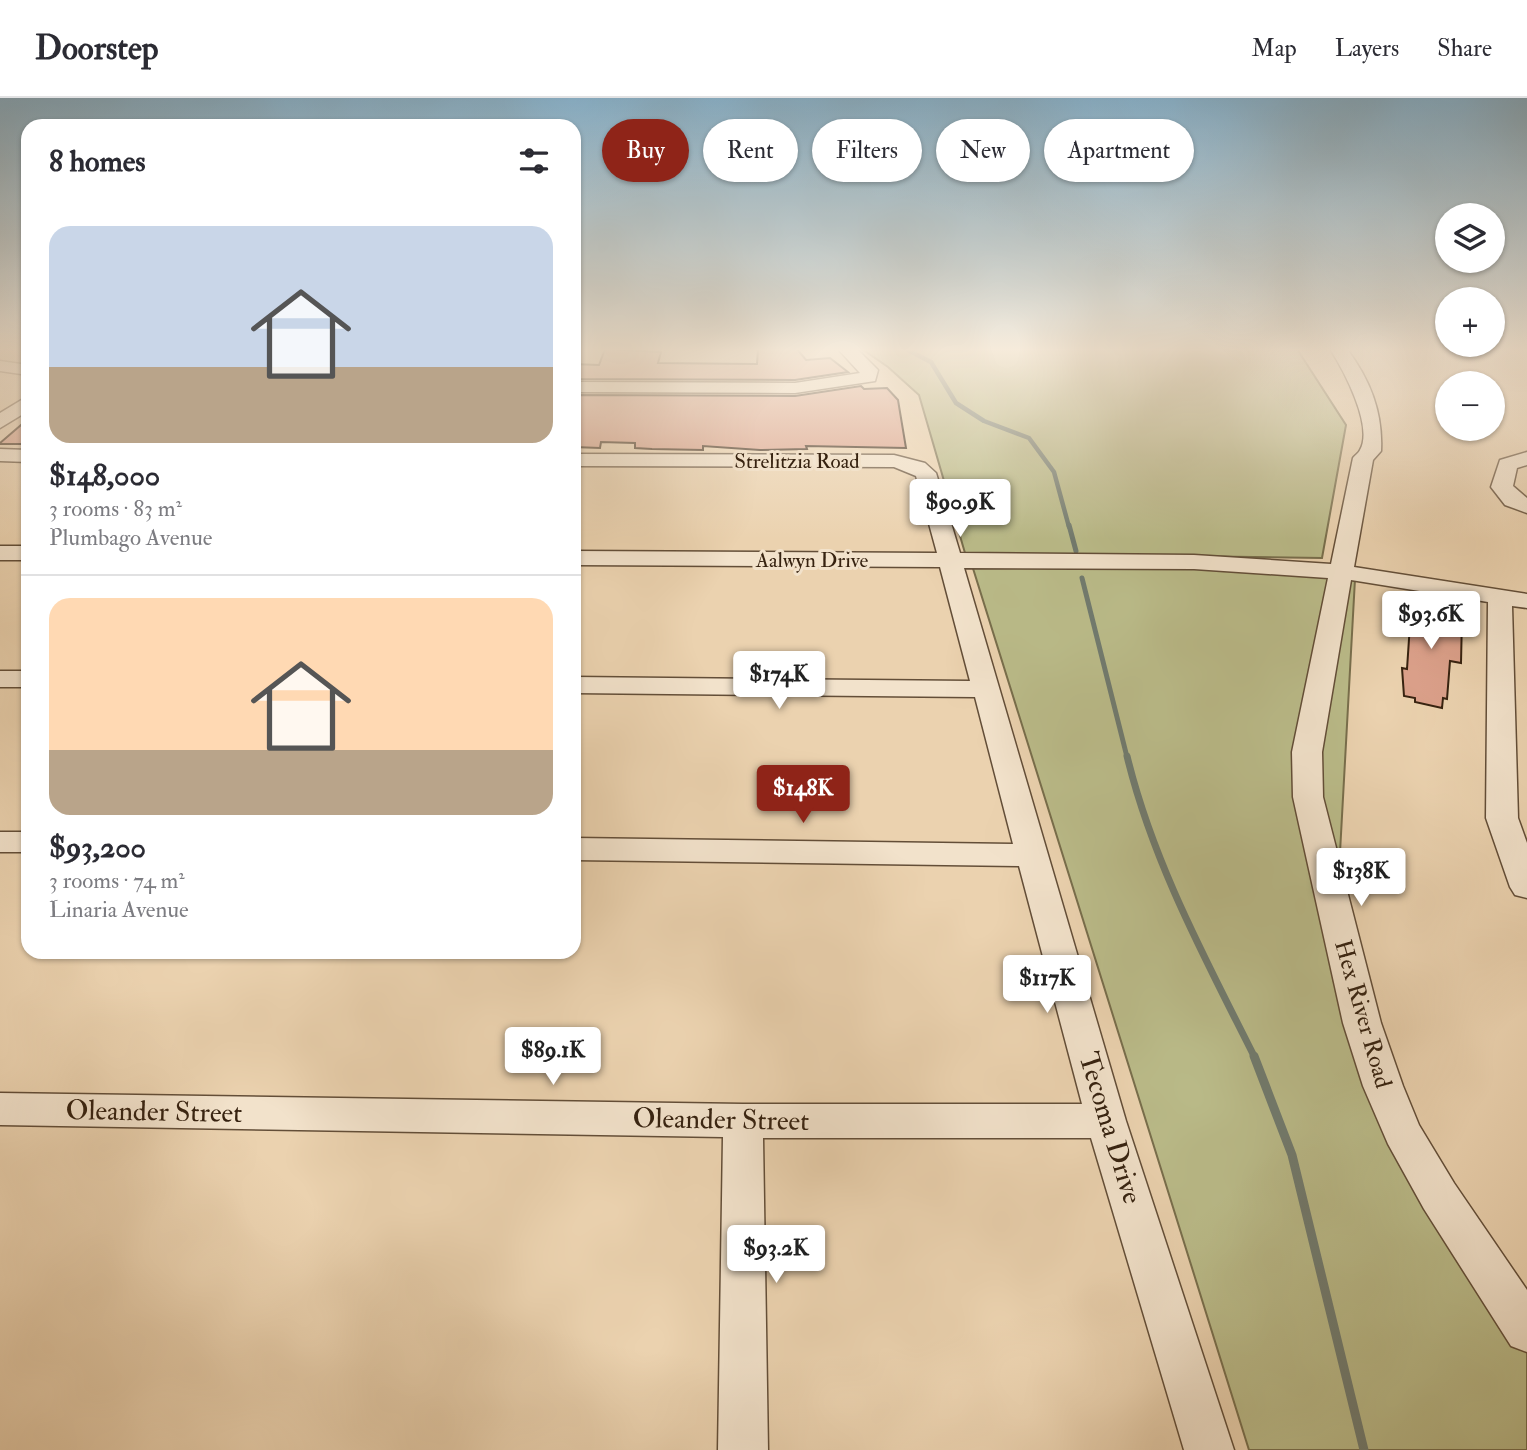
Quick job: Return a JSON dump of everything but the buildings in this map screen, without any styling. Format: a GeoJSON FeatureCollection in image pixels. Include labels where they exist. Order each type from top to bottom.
{"type":"FeatureCollection","features":[{"type":"Feature","properties":{"kind":"street","name":"Hex River Road"},"geometry":{"type":"LineString","coordinates":[[1350,412],[1356,448],[1363,458]]}},
{"type":"Feature","properties":{"kind":"street","name":"Hex River Road"},"geometry":{"type":"LineString","coordinates":[[1369,412],[1371,452],[1363,458],[1307,752],[1308,797],[1319,854],[1362,1023],[1402,1132],[1439,1196],[1527,1330]]}},
{"type":"Feature","properties":{"kind":"street"},"geometry":{"type":"LineString","coordinates":[[0,455],[21,456]]}},
{"type":"Feature","properties":{"kind":"street"},"geometry":{"type":"LineString","coordinates":[[1527,458],[1507,464],[1502,481],[1505,494],[1527,506]]}},
{"type":"Feature","properties":{"kind":"street","name":"Strelitzia Road"},"geometry":{"type":"LineString","coordinates":[[581,460],[911,464],[922,469],[929,480],[953,561]]}},
{"type":"Feature","properties":{"kind":"street"},"geometry":{"type":"LineString","coordinates":[[0,552],[21,553]]}},
{"type":"Feature","properties":{"kind":"street","name":"Aalwyn Drive"},"geometry":{"type":"LineString","coordinates":[[581,558],[1194,562],[1343,572],[1513,599]]}},
{"type":"Feature","properties":{"kind":"street","name":"Tecoma Drive"},"geometry":{"type":"LineString","coordinates":[[953,561],[985,689],[1106,1121],[1209,1450]]}},
{"type":"Feature","properties":{"kind":"street"},"geometry":{"type":"LineString","coordinates":[[1513,599],[1514,710],[1502,818],[1527,887]]}},
{"type":"Feature","properties":{"kind":"street"},"geometry":{"type":"LineString","coordinates":[[0,679],[21,679]]}},
{"type":"Feature","properties":{"kind":"street"},"geometry":{"type":"LineString","coordinates":[[581,685],[985,689]]}},
{"type":"Feature","properties":{"kind":"street"},"geometry":{"type":"LineString","coordinates":[[0,842],[21,842]]}},
{"type":"Feature","properties":{"kind":"street"},"geometry":{"type":"LineString","coordinates":[[581,849],[1032,855]]}},
{"type":"Feature","properties":{"kind":"street","name":"Oleander Street"},"geometry":{"type":"LineString","coordinates":[[0,1109],[743,1121],[1106,1121]]}},
{"type":"Feature","properties":{"kind":"street"},"geometry":{"type":"LineString","coordinates":[[743,1121],[743,1450]]}},
{"type":"Feature","properties":{"kind":"green space"},"geometry":{"type":"Polygon","coordinates":[[[924,412],[1338,412],[1346,425],[1322,558],[965,553],[924,412]]]}},
{"type":"Feature","properties":{"kind":"green space"},"geometry":{"type":"Polygon","coordinates":[[[971,562],[1201,566],[1355,579],[1333,980],[1527,1327],[1527,1450],[1249,1450],[971,562]]]}},
{"type":"Feature","properties":{"kind":"waterway"},"geometry":{"type":"LineString","coordinates":[[970,412],[984,421],[1029,438],[1054,472],[1069,527]]}},
{"type":"Feature","properties":{"kind":"waterway"},"geometry":{"type":"LineString","coordinates":[[1069,525],[1076,551]]}},
{"type":"Feature","properties":{"kind":"waterway"},"geometry":{"type":"LineString","coordinates":[[1082,578],[1127,757]]}},
{"type":"Feature","properties":{"kind":"waterway"},"geometry":{"type":"LineString","coordinates":[[1127,756],[1138,796],[1166,873],[1254,1056]]}},
{"type":"Feature","properties":{"kind":"waterway"},"geometry":{"type":"LineString","coordinates":[[1254,1056],[1292,1155],[1364,1450]]}}]}
